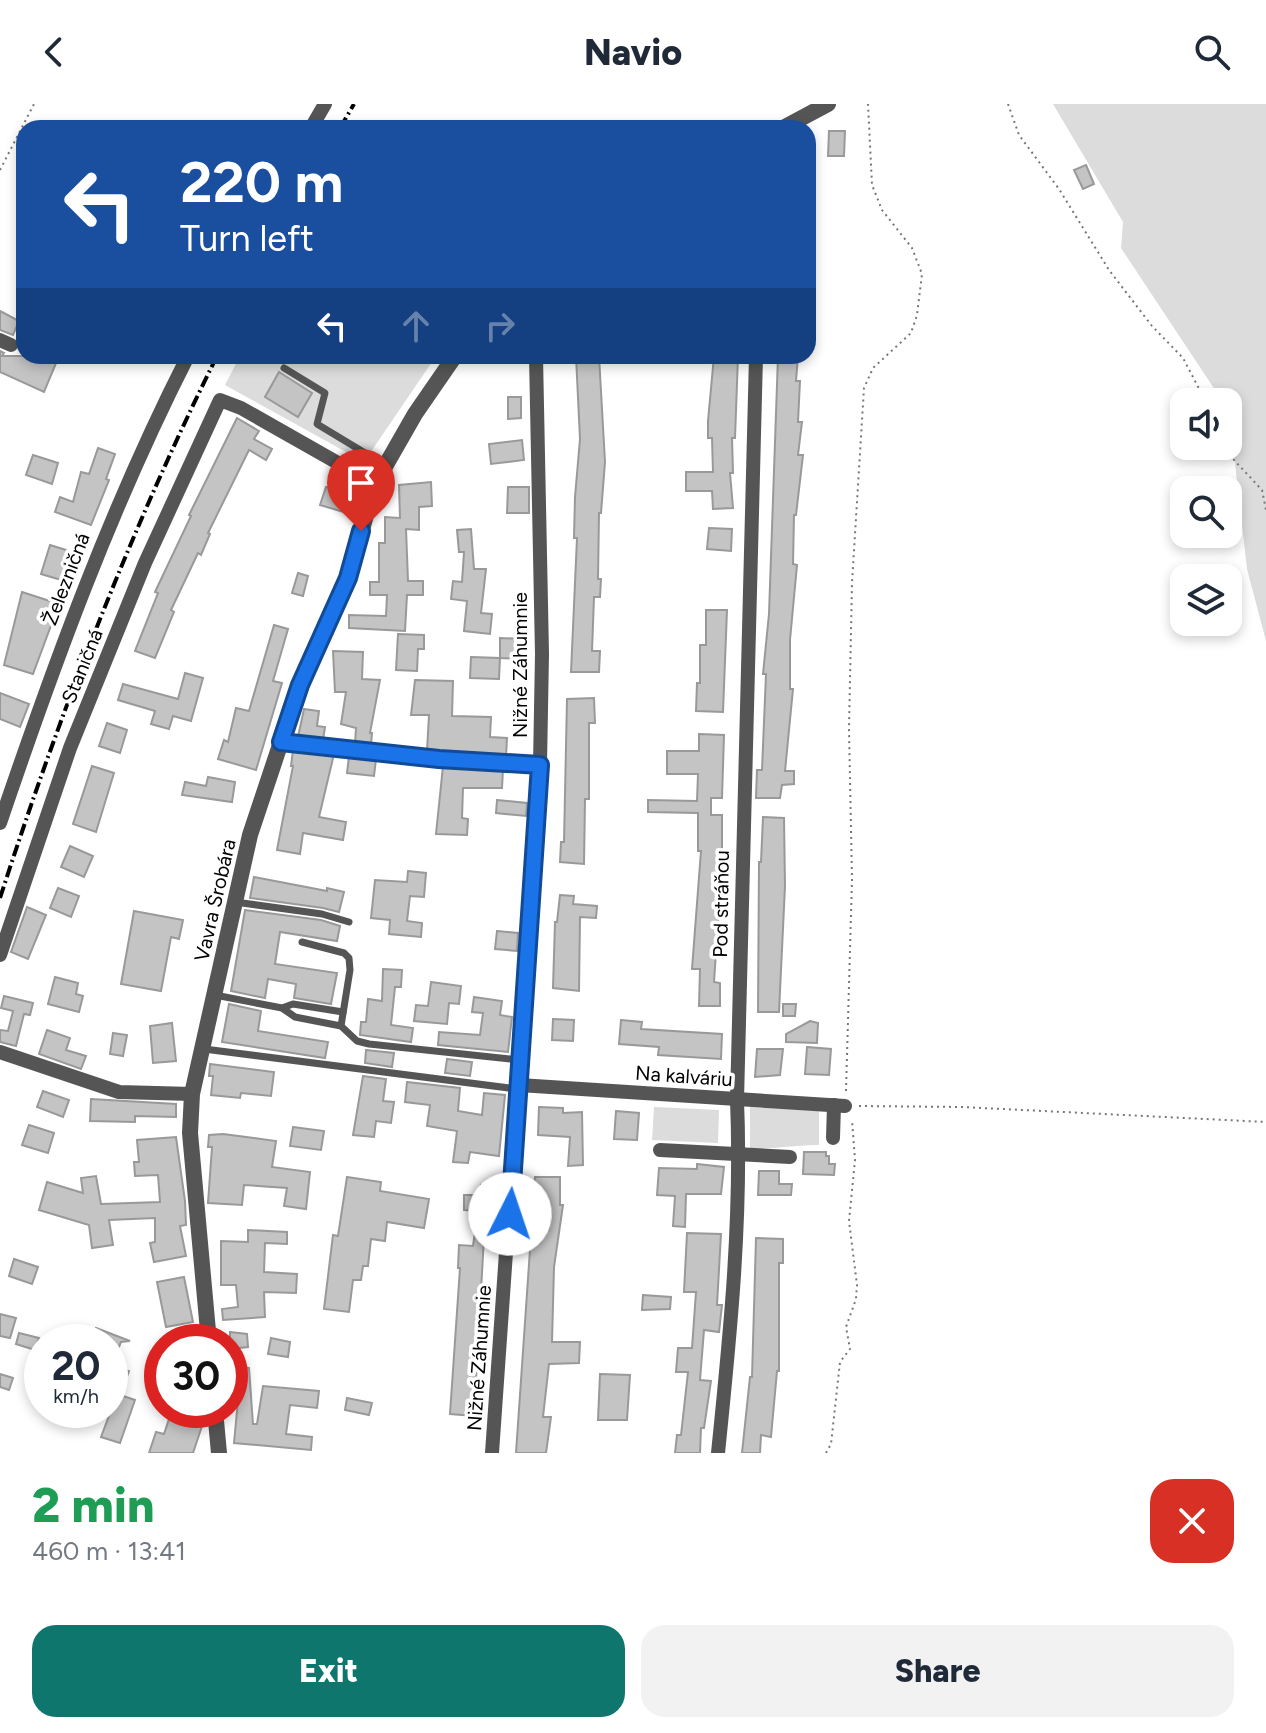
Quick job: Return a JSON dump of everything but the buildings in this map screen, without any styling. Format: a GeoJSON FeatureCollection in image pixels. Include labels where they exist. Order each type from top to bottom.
{"type":"FeatureCollection","features":[{"type":"Feature","properties":{"kind":"street"},"geometry":{"type":"LineString","coordinates":[[798,120],[828,104]]}},
{"type":"Feature","properties":{"kind":"street","name":"Železničná"},"geometry":{"type":"LineString","coordinates":[[0,823],[101,545],[184,364]]}},
{"type":"Feature","properties":{"kind":"street","name":"Vavra Šrobára"},"geometry":{"type":"LineString","coordinates":[[207,1324],[190,1133],[192,1094],[250,835],[300,685],[348,578],[375,484],[415,414],[449,364]]}},
{"type":"Feature","properties":{"kind":"street","name":"Nižné Záhumnie"},"geometry":{"type":"LineString","coordinates":[[492,1453],[540,765],[542,654],[536,364]]}},
{"type":"Feature","properties":{"kind":"street","name":"Pod stráňou"},"geometry":{"type":"LineString","coordinates":[[718,1453],[733,1302],[740,1155],[737,1100],[756,364]]}},
{"type":"Feature","properties":{"kind":"street","name":"Staničná"},"geometry":{"type":"LineString","coordinates":[[0,955],[76,734],[145,563],[220,400],[241,408],[375,484]]}},
{"type":"Feature","properties":{"kind":"street"},"geometry":{"type":"LineString","coordinates":[[0,1052],[119,1092],[192,1094]]}},
{"type":"Feature","properties":{"kind":"street","name":"Na kalváriu"},"geometry":{"type":"LineString","coordinates":[[519,1087],[840,1105]]}},
{"type":"Feature","properties":{"kind":"street"},"geometry":{"type":"LineString","coordinates":[[833,1138],[840,1105]]}},
{"type":"Feature","properties":{"kind":"street"},"geometry":{"type":"LineString","coordinates":[[660,1150],[790,1157]]}},
{"type":"Feature","properties":{"kind":"street"},"geometry":{"type":"LineString","coordinates":[[217,1428],[219,1453]]}},
{"type":"Feature","properties":{"kind":"lane"},"geometry":{"type":"LineString","coordinates":[[284,368],[325,393],[317,424],[385,465]]}},
{"type":"Feature","properties":{"kind":"lane"},"geometry":{"type":"LineString","coordinates":[[281,742],[439,759],[540,765]]}},
{"type":"Feature","properties":{"kind":"lane"},"geometry":{"type":"LineString","coordinates":[[235,902],[322,914],[349,922]]}},
{"type":"Feature","properties":{"kind":"lane"},"geometry":{"type":"LineString","coordinates":[[302,942],[344,953],[349,958],[341,1026]]}},
{"type":"Feature","properties":{"kind":"lane"},"geometry":{"type":"LineString","coordinates":[[215,995],[282,1008],[295,1017],[341,1026],[357,1041],[369,1044],[519,1060]]}},
{"type":"Feature","properties":{"kind":"lane"},"geometry":{"type":"LineString","coordinates":[[282,1008],[293,1004],[343,1012]]}},
{"type":"Feature","properties":{"kind":"lane"},"geometry":{"type":"LineString","coordinates":[[202,1049],[519,1087]]}},
{"type":"Feature","properties":{"kind":"path"},"geometry":{"type":"LineString","coordinates":[[826,1453],[831,1444],[840,1362],[850,1349],[846,1327],[856,1299],[856,1263],[849,1221],[855,1160],[851,1117],[840,1105],[852,879],[849,729],[851,596],[864,388],[873,368],[911,333],[917,315],[922,274],[912,248],[882,210],[872,185],[868,104]]}},
{"type":"Feature","properties":{"kind":"path"},"geometry":{"type":"LineString","coordinates":[[1008,104],[1019,135],[1059,189],[1109,270],[1152,326],[1183,358],[1199,388]]}},
{"type":"Feature","properties":{"kind":"path"},"geometry":{"type":"LineString","coordinates":[[0,170],[16,139]]}},
{"type":"Feature","properties":{"kind":"path"},"geometry":{"type":"LineString","coordinates":[[1234,460],[1262,490],[1266,510]]}},
{"type":"Feature","properties":{"kind":"path"},"geometry":{"type":"LineString","coordinates":[[840,1105],[962,1107],[1266,1122]]}},
{"type":"Feature","properties":{"kind":"shaded area"},"geometry":{"type":"Polygon","coordinates":[[[1053,104],[1266,104],[1266,641],[1247,569],[1242,525],[1242,476],[1236,476],[1235,460],[1242,460],[1242,388],[1214,388],[1121,248],[1123,222],[1053,104]]]}},
{"type":"Feature","properties":{"kind":"shaded area"},"geometry":{"type":"Polygon","coordinates":[[[236,364],[431,364],[364,462],[225,385],[236,364]]]}},
{"type":"Feature","properties":{"kind":"shaded area"},"geometry":{"type":"Polygon","coordinates":[[[654,1107],[719,1110],[718,1143],[652,1140],[654,1107]]]}},
{"type":"Feature","properties":{"kind":"shaded area"},"geometry":{"type":"Polygon","coordinates":[[[750,1107],[819,1111],[819,1145],[750,1149],[750,1107]]]}},
{"type":"Feature","properties":{"kind":"railway"},"geometry":{"type":"LineString","coordinates":[[345,120],[354,104]]}},
{"type":"Feature","properties":{"kind":"railway"},"geometry":{"type":"LineString","coordinates":[[0,898],[98,623],[155,488],[213,364]]}},
{"type":"Feature","properties":{"kind":"route"},"geometry":{"type":"LineString","coordinates":[[361,531],[348,578],[300,685],[281,742],[439,759],[540,765],[510,1214]]}}]}
